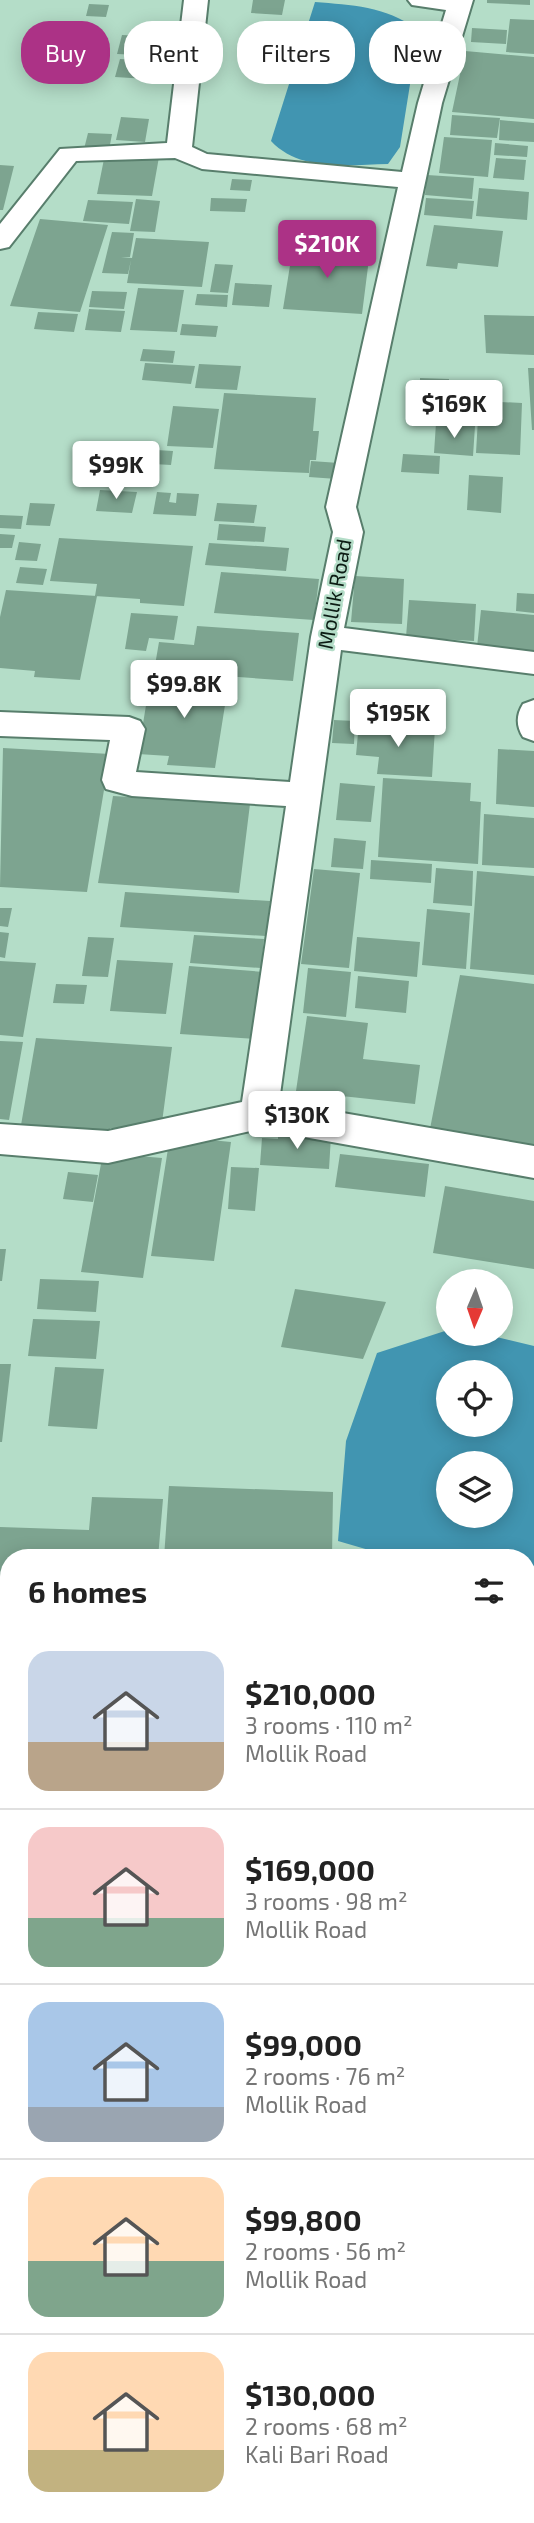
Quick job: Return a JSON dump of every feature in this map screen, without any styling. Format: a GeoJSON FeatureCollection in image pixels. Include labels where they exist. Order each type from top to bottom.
{"type":"FeatureCollection","features":[{"type":"Feature","properties":{"kind":"street"},"geometry":{"type":"LineString","coordinates":[[179,150],[197,0]]}},
{"type":"Feature","properties":{"kind":"street"},"geometry":{"type":"LineString","coordinates":[[420,0],[461,2]]}},
{"type":"Feature","properties":{"kind":"street","name":"Mollik Road"},"geometry":{"type":"LineString","coordinates":[[259,1114],[327,637],[348,532],[341,507],[430,103],[461,2]]}},
{"type":"Feature","properties":{"kind":"street"},"geometry":{"type":"LineString","coordinates":[[0,241],[69,154],[179,150],[202,161],[413,181]]}},
{"type":"Feature","properties":{"kind":"street"},"geometry":{"type":"LineString","coordinates":[[327,637],[534,663]]}},
{"type":"Feature","properties":{"kind":"street"},"geometry":{"type":"LineString","coordinates":[[534,712],[534,729]]}},
{"type":"Feature","properties":{"kind":"street"},"geometry":{"type":"LineString","coordinates":[[0,724],[129,729],[118,780],[305,795]]}},
{"type":"Feature","properties":{"kind":"street"},"geometry":{"type":"LineString","coordinates":[[0,1139],[108,1147],[259,1114],[534,1162]]}},
{"type":"Feature","properties":{"kind":"water"},"geometry":{"type":"Polygon","coordinates":[[[315,2],[380,11],[405,21],[369,21],[369,84],[410,84],[400,147],[388,164],[325,165],[296,158],[271,141],[289,84],[355,84],[355,21],[309,21],[315,2]]]}},
{"type":"Feature","properties":{"kind":"water"},"geometry":{"type":"Polygon","coordinates":[[[436,1334],[436,1346],[513,1346],[513,1341],[534,1346],[534,1549],[366,1549],[338,1541],[346,1441],[377,1353],[436,1334]]]}},
{"type":"Feature","properties":{"kind":"building"},"geometry":{"type":"Polygon","coordinates":[[[253,0],[285,0],[282,15],[251,13],[253,0]]]}},
{"type":"Feature","properties":{"kind":"building"},"geometry":{"type":"Polygon","coordinates":[[[487,0],[530,0],[530,5],[487,3],[487,0]]]}},
{"type":"Feature","properties":{"kind":"building"},"geometry":{"type":"Polygon","coordinates":[[[89,4],[109,5],[106,17],[86,16],[89,4]]]}},
{"type":"Feature","properties":{"kind":"building"},"geometry":{"type":"Polygon","coordinates":[[[510,19],[534,20],[534,54],[506,52],[510,19]]]}},
{"type":"Feature","properties":{"kind":"building"},"geometry":{"type":"Polygon","coordinates":[[[472,28],[507,30],[506,44],[471,42],[472,28]]]}},
{"type":"Feature","properties":{"kind":"building"},"geometry":{"type":"Polygon","coordinates":[[[122,35],[124,35],[124,54],[117,54],[122,35]]]}},
{"type":"Feature","properties":{"kind":"building"},"geometry":{"type":"Polygon","coordinates":[[[466,51],[534,57],[534,119],[452,112],[458,84],[466,84],[466,51]]]}},
{"type":"Feature","properties":{"kind":"building"},"geometry":{"type":"Polygon","coordinates":[[[120,59],[124,59],[124,78],[115,77],[120,59]]]}},
{"type":"Feature","properties":{"kind":"building"},"geometry":{"type":"Polygon","coordinates":[[[452,115],[500,118],[497,138],[450,135],[452,115]]]}},
{"type":"Feature","properties":{"kind":"building"},"geometry":{"type":"Polygon","coordinates":[[[121,117],[149,119],[145,142],[116,140],[121,117]]]}},
{"type":"Feature","properties":{"kind":"building"},"geometry":{"type":"Polygon","coordinates":[[[500,120],[534,123],[534,142],[499,140],[500,120]]]}},
{"type":"Feature","properties":{"kind":"building"},"geometry":{"type":"Polygon","coordinates":[[[88,133],[112,134],[109,150],[84,149],[88,133]]]}},
{"type":"Feature","properties":{"kind":"building"},"geometry":{"type":"Polygon","coordinates":[[[444,137],[492,140],[488,177],[439,173],[444,137]]]}},
{"type":"Feature","properties":{"kind":"building"},"geometry":{"type":"Polygon","coordinates":[[[495,143],[528,146],[527,157],[494,155],[495,143]]]}},
{"type":"Feature","properties":{"kind":"building"},"geometry":{"type":"Polygon","coordinates":[[[105,154],[159,157],[152,196],[97,194],[105,154]]]}},
{"type":"Feature","properties":{"kind":"building"},"geometry":{"type":"Polygon","coordinates":[[[496,158],[526,160],[524,180],[493,178],[496,158]]]}},
{"type":"Feature","properties":{"kind":"building"},"geometry":{"type":"Polygon","coordinates":[[[0,165],[14,166],[3,210],[0,210],[0,165]]]}},
{"type":"Feature","properties":{"kind":"building"},"geometry":{"type":"Polygon","coordinates":[[[427,175],[474,178],[472,199],[425,195],[427,175]]]}},
{"type":"Feature","properties":{"kind":"building"},"geometry":{"type":"Polygon","coordinates":[[[232,179],[252,180],[250,191],[230,190],[232,179]]]}},
{"type":"Feature","properties":{"kind":"building"},"geometry":{"type":"Polygon","coordinates":[[[479,188],[529,192],[527,220],[476,216],[479,188]]]}},
{"type":"Feature","properties":{"kind":"building"},"geometry":{"type":"Polygon","coordinates":[[[211,198],[247,199],[245,212],[210,211],[211,198]]]}},
{"type":"Feature","properties":{"kind":"building"},"geometry":{"type":"Polygon","coordinates":[[[426,198],[474,201],[472,219],[424,215],[426,198]]]}},
{"type":"Feature","properties":{"kind":"building"},"geometry":{"type":"Polygon","coordinates":[[[136,199],[160,201],[155,232],[130,231],[136,199]]]}},
{"type":"Feature","properties":{"kind":"building"},"geometry":{"type":"Polygon","coordinates":[[[88,200],[133,202],[129,224],[83,221],[88,200]]]}},
{"type":"Feature","properties":{"kind":"building"},"geometry":{"type":"Polygon","coordinates":[[[40,219],[108,225],[80,312],[10,306],[40,219]]]}},
{"type":"Feature","properties":{"kind":"building"},"geometry":{"type":"Polygon","coordinates":[[[434,225],[503,231],[498,267],[458,263],[457,269],[426,266],[434,225]]]}},
{"type":"Feature","properties":{"kind":"building"},"geometry":{"type":"Polygon","coordinates":[[[112,232],[134,233],[130,257],[121,257],[132,258],[136,238],[209,242],[202,287],[127,283],[131,260],[128,274],[102,273],[112,232]]]}},
{"type":"Feature","properties":{"kind":"building"},"geometry":{"type":"Polygon","coordinates":[[[293,247],[370,251],[362,314],[283,309],[293,247]]]}},
{"type":"Feature","properties":{"kind":"building"},"geometry":{"type":"Polygon","coordinates":[[[215,264],[233,265],[228,293],[210,292],[215,264]]]}},
{"type":"Feature","properties":{"kind":"building"},"geometry":{"type":"Polygon","coordinates":[[[235,283],[272,285],[269,307],[232,305],[235,283]]]}},
{"type":"Feature","properties":{"kind":"building"},"geometry":{"type":"Polygon","coordinates":[[[138,288],[184,290],[177,332],[130,330],[138,288]]]}},
{"type":"Feature","properties":{"kind":"building"},"geometry":{"type":"Polygon","coordinates":[[[92,291],[127,292],[124,309],[89,307],[92,291]]]}},
{"type":"Feature","properties":{"kind":"building"},"geometry":{"type":"Polygon","coordinates":[[[197,294],[228,295],[227,307],[195,305],[197,294]]]}},
{"type":"Feature","properties":{"kind":"building"},"geometry":{"type":"Polygon","coordinates":[[[89,309],[125,311],[121,332],[85,330],[89,309]]]}},
{"type":"Feature","properties":{"kind":"building"},"geometry":{"type":"Polygon","coordinates":[[[38,312],[78,314],[74,332],[34,329],[38,312]]]}},
{"type":"Feature","properties":{"kind":"building"},"geometry":{"type":"Polygon","coordinates":[[[484,315],[534,316],[534,355],[486,353],[484,315]]]}},
{"type":"Feature","properties":{"kind":"building"},"geometry":{"type":"Polygon","coordinates":[[[182,324],[218,326],[216,337],[180,335],[182,324]]]}},
{"type":"Feature","properties":{"kind":"building"},"geometry":{"type":"Polygon","coordinates":[[[143,349],[175,351],[173,363],[140,361],[143,349]]]}},
{"type":"Feature","properties":{"kind":"building"},"geometry":{"type":"Polygon","coordinates":[[[145,363],[195,366],[191,384],[142,380],[145,363]]]}},
{"type":"Feature","properties":{"kind":"building"},"geometry":{"type":"Polygon","coordinates":[[[199,364],[241,366],[237,390],[195,388],[199,364]]]}},
{"type":"Feature","properties":{"kind":"building"},"geometry":{"type":"Polygon","coordinates":[[[528,368],[534,368],[534,430],[532,430],[528,368]]]}},
{"type":"Feature","properties":{"kind":"building"},"geometry":{"type":"Polygon","coordinates":[[[420,378],[449,379],[449,397],[420,396],[420,378]]]}},
{"type":"Feature","properties":{"kind":"building"},"geometry":{"type":"Polygon","coordinates":[[[224,393],[316,398],[313,431],[319,431],[316,460],[310,460],[309,473],[214,469],[224,393]]]}},
{"type":"Feature","properties":{"kind":"building"},"geometry":{"type":"Polygon","coordinates":[[[479,401],[522,403],[520,455],[476,453],[479,401]]]}},
{"type":"Feature","properties":{"kind":"building"},"geometry":{"type":"Polygon","coordinates":[[[173,406],[219,409],[213,448],[167,446],[173,406]]]}},
{"type":"Feature","properties":{"kind":"building"},"geometry":{"type":"Polygon","coordinates":[[[436,423],[475,426],[473,456],[434,453],[436,423]]]}},
{"type":"Feature","properties":{"kind":"building"},"geometry":{"type":"Polygon","coordinates":[[[139,449],[173,451],[171,465],[136,463],[139,449]]]}},
{"type":"Feature","properties":{"kind":"building"},"geometry":{"type":"Polygon","coordinates":[[[403,454],[440,456],[439,474],[401,472],[403,454]]]}},
{"type":"Feature","properties":{"kind":"building"},"geometry":{"type":"Polygon","coordinates":[[[311,461],[339,463],[337,479],[309,477],[311,461]]]}},
{"type":"Feature","properties":{"kind":"building"},"geometry":{"type":"Polygon","coordinates":[[[469,475],[503,477],[501,513],[467,510],[469,475]]]}},
{"type":"Feature","properties":{"kind":"building"},"geometry":{"type":"Polygon","coordinates":[[[100,490],[137,492],[132,513],[96,511],[100,490]]]}},
{"type":"Feature","properties":{"kind":"building"},"geometry":{"type":"Polygon","coordinates":[[[157,492],[171,493],[169,502],[176,503],[177,493],[199,494],[196,516],[153,514],[157,492]]]}},
{"type":"Feature","properties":{"kind":"building"},"geometry":{"type":"Polygon","coordinates":[[[30,503],[55,504],[50,526],[26,525],[30,503]]]}},
{"type":"Feature","properties":{"kind":"building"},"geometry":{"type":"Polygon","coordinates":[[[217,503],[257,505],[254,523],[214,521],[217,503]]]}},
{"type":"Feature","properties":{"kind":"building"},"geometry":{"type":"Polygon","coordinates":[[[0,515],[23,516],[21,529],[0,528],[0,515]]]}},
{"type":"Feature","properties":{"kind":"building"},"geometry":{"type":"Polygon","coordinates":[[[219,524],[266,527],[264,542],[217,540],[219,524]]]}},
{"type":"Feature","properties":{"kind":"building"},"geometry":{"type":"Polygon","coordinates":[[[0,534],[15,535],[12,548],[0,548],[0,534]]]}},
{"type":"Feature","properties":{"kind":"building"},"geometry":{"type":"Polygon","coordinates":[[[59,538],[193,546],[184,606],[95,596],[97,584],[50,581],[59,538]]]}},
{"type":"Feature","properties":{"kind":"building"},"geometry":{"type":"Polygon","coordinates":[[[19,542],[41,544],[37,561],[15,560],[19,542]]]}},
{"type":"Feature","properties":{"kind":"building"},"geometry":{"type":"Polygon","coordinates":[[[209,543],[289,548],[286,571],[205,565],[209,543]]]}},
{"type":"Feature","properties":{"kind":"building"},"geometry":{"type":"Polygon","coordinates":[[[20,567],[47,569],[43,585],[16,583],[20,567]]]}},
{"type":"Feature","properties":{"kind":"building"},"geometry":{"type":"Polygon","coordinates":[[[221,572],[319,579],[314,620],[214,613],[221,572]]]}},
{"type":"Feature","properties":{"kind":"building"},"geometry":{"type":"Polygon","coordinates":[[[355,576],[404,579],[402,624],[351,622],[355,576]]]}},
{"type":"Feature","properties":{"kind":"building"},"geometry":{"type":"Polygon","coordinates":[[[6,590],[97,596],[80,680],[34,677],[35,671],[0,668],[0,617],[6,590]]]}},
{"type":"Feature","properties":{"kind":"building"},"geometry":{"type":"Polygon","coordinates":[[[517,593],[534,594],[534,613],[516,611],[517,593]]]}},
{"type":"Feature","properties":{"kind":"building"},"geometry":{"type":"Polygon","coordinates":[[[409,600],[476,604],[474,641],[406,637],[409,600]]]}},
{"type":"Feature","properties":{"kind":"building"},"geometry":{"type":"Polygon","coordinates":[[[481,610],[534,615],[534,652],[477,647],[481,610]]]}},
{"type":"Feature","properties":{"kind":"building"},"geometry":{"type":"Polygon","coordinates":[[[131,613],[178,616],[174,640],[149,638],[146,651],[125,649],[131,613]]]}},
{"type":"Feature","properties":{"kind":"building"},"geometry":{"type":"Polygon","coordinates":[[[197,626],[299,633],[293,681],[154,671],[159,642],[194,645],[197,626]]]}},
{"type":"Feature","properties":{"kind":"building"},"geometry":{"type":"Polygon","coordinates":[[[151,675],[229,680],[215,768],[167,765],[169,756],[138,754],[151,675]]]}},
{"type":"Feature","properties":{"kind":"building"},"geometry":{"type":"Polygon","coordinates":[[[334,720],[355,721],[354,744],[332,743],[334,720]]]}},
{"type":"Feature","properties":{"kind":"building"},"geometry":{"type":"Polygon","coordinates":[[[359,723],[435,728],[432,777],[377,774],[379,757],[356,755],[359,723]]]}},
{"type":"Feature","properties":{"kind":"building"},"geometry":{"type":"Polygon","coordinates":[[[3,748],[110,754],[87,892],[0,887],[3,748]]]}},
{"type":"Feature","properties":{"kind":"building"},"geometry":{"type":"Polygon","coordinates":[[[498,749],[534,751],[534,807],[496,804],[498,749]]]}},
{"type":"Feature","properties":{"kind":"building"},"geometry":{"type":"Polygon","coordinates":[[[383,778],[471,783],[470,801],[481,802],[478,864],[378,857],[383,778]]]}},
{"type":"Feature","properties":{"kind":"building"},"geometry":{"type":"Polygon","coordinates":[[[340,783],[375,786],[371,822],[336,820],[340,783]]]}},
{"type":"Feature","properties":{"kind":"building"},"geometry":{"type":"Polygon","coordinates":[[[113,796],[250,804],[239,893],[98,883],[113,796]]]}},
{"type":"Feature","properties":{"kind":"building"},"geometry":{"type":"Polygon","coordinates":[[[484,814],[534,818],[534,868],[482,865],[484,814]]]}},
{"type":"Feature","properties":{"kind":"building"},"geometry":{"type":"Polygon","coordinates":[[[334,838],[366,841],[363,869],[331,867],[334,838]]]}},
{"type":"Feature","properties":{"kind":"building"},"geometry":{"type":"Polygon","coordinates":[[[371,860],[432,864],[431,883],[370,879],[371,860]]]}},
{"type":"Feature","properties":{"kind":"building"},"geometry":{"type":"Polygon","coordinates":[[[436,868],[473,871],[472,906],[433,903],[436,868]]]}},
{"type":"Feature","properties":{"kind":"building"},"geometry":{"type":"Polygon","coordinates":[[[314,869],[360,873],[349,968],[301,964],[314,869]]]}},
{"type":"Feature","properties":{"kind":"building"},"geometry":{"type":"Polygon","coordinates":[[[477,871],[534,876],[534,975],[470,969],[477,871]]]}},
{"type":"Feature","properties":{"kind":"building"},"geometry":{"type":"Polygon","coordinates":[[[125,892],[270,901],[266,936],[120,927],[125,892]]]}},
{"type":"Feature","properties":{"kind":"building"},"geometry":{"type":"Polygon","coordinates":[[[0,908],[12,908],[8,927],[0,926],[0,908]]]}},
{"type":"Feature","properties":{"kind":"building"},"geometry":{"type":"Polygon","coordinates":[[[427,909],[470,913],[466,969],[422,965],[427,909]]]}},
{"type":"Feature","properties":{"kind":"building"},"geometry":{"type":"Polygon","coordinates":[[[0,932],[9,933],[5,958],[0,957],[0,932]]]}},
{"type":"Feature","properties":{"kind":"building"},"geometry":{"type":"Polygon","coordinates":[[[194,935],[264,939],[261,968],[190,963],[194,935]]]}},
{"type":"Feature","properties":{"kind":"building"},"geometry":{"type":"Polygon","coordinates":[[[88,937],[114,938],[108,977],[82,976],[88,937]]]}},
{"type":"Feature","properties":{"kind":"building"},"geometry":{"type":"Polygon","coordinates":[[[357,937],[420,942],[417,977],[354,971],[357,937]]]}},
{"type":"Feature","properties":{"kind":"building"},"geometry":{"type":"Polygon","coordinates":[[[117,960],[173,963],[166,1014],[110,1011],[117,960]]]}},
{"type":"Feature","properties":{"kind":"building"},"geometry":{"type":"Polygon","coordinates":[[[0,961],[36,963],[23,1037],[0,1035],[0,961]]]}},
{"type":"Feature","properties":{"kind":"building"},"geometry":{"type":"Polygon","coordinates":[[[189,966],[264,972],[257,1039],[180,1034],[189,966]]]}},
{"type":"Feature","properties":{"kind":"building"},"geometry":{"type":"Polygon","coordinates":[[[308,968],[351,972],[346,1017],[303,1013],[308,968]]]}},
{"type":"Feature","properties":{"kind":"building"},"geometry":{"type":"Polygon","coordinates":[[[460,975],[534,984],[534,1154],[428,1139],[460,975]]]}},
{"type":"Feature","properties":{"kind":"building"},"geometry":{"type":"Polygon","coordinates":[[[358,976],[409,981],[406,1013],[355,1008],[358,976]]]}},
{"type":"Feature","properties":{"kind":"building"},"geometry":{"type":"Polygon","coordinates":[[[56,984],[87,985],[84,1004],[53,1003],[56,984]]]}},
{"type":"Feature","properties":{"kind":"building"},"geometry":{"type":"Polygon","coordinates":[[[307,1016],[368,1023],[363,1059],[420,1065],[415,1104],[296,1091],[307,1016]]]}},
{"type":"Feature","properties":{"kind":"building"},"geometry":{"type":"Polygon","coordinates":[[[36,1038],[172,1047],[161,1130],[110,1128],[109,1137],[20,1131],[36,1038]]]}},
{"type":"Feature","properties":{"kind":"building"},"geometry":{"type":"Polygon","coordinates":[[[0,1041],[23,1042],[9,1120],[0,1119],[0,1041]]]}},
{"type":"Feature","properties":{"kind":"building"},"geometry":{"type":"Polygon","coordinates":[[[278,1133],[331,1136],[329,1169],[260,1165],[262,1138],[278,1139],[278,1133]]]}},
{"type":"Feature","properties":{"kind":"building"},"geometry":{"type":"Polygon","coordinates":[[[170,1136],[231,1142],[214,1261],[151,1256],[170,1136]]]}},
{"type":"Feature","properties":{"kind":"building"},"geometry":{"type":"Polygon","coordinates":[[[103,1153],[162,1158],[143,1278],[81,1272],[103,1153]]]}},
{"type":"Feature","properties":{"kind":"building"},"geometry":{"type":"Polygon","coordinates":[[[340,1154],[429,1164],[425,1197],[335,1187],[340,1154]]]}},
{"type":"Feature","properties":{"kind":"building"},"geometry":{"type":"Polygon","coordinates":[[[231,1167],[259,1168],[255,1211],[228,1209],[231,1167]]]}},
{"type":"Feature","properties":{"kind":"building"},"geometry":{"type":"Polygon","coordinates":[[[68,1172],[98,1175],[93,1202],[63,1199],[68,1172]]]}},
{"type":"Feature","properties":{"kind":"building"},"geometry":{"type":"Polygon","coordinates":[[[445,1186],[534,1201],[534,1269],[433,1253],[445,1186]]]}},
{"type":"Feature","properties":{"kind":"building"},"geometry":{"type":"Polygon","coordinates":[[[0,1249],[6,1249],[2,1281],[0,1281],[0,1249]]]}},
{"type":"Feature","properties":{"kind":"building"},"geometry":{"type":"Polygon","coordinates":[[[40,1279],[99,1281],[96,1312],[37,1309],[40,1279]]]}},
{"type":"Feature","properties":{"kind":"building"},"geometry":{"type":"Polygon","coordinates":[[[295,1289],[386,1302],[363,1359],[281,1347],[295,1289]]]}},
{"type":"Feature","properties":{"kind":"building"},"geometry":{"type":"Polygon","coordinates":[[[33,1319],[100,1321],[96,1359],[28,1356],[33,1319]]]}},
{"type":"Feature","properties":{"kind":"building"},"geometry":{"type":"Polygon","coordinates":[[[0,1364],[11,1364],[2,1442],[0,1442],[0,1364]]]}},
{"type":"Feature","properties":{"kind":"building"},"geometry":{"type":"Polygon","coordinates":[[[55,1367],[104,1369],[97,1429],[48,1426],[55,1367]]]}},
{"type":"Feature","properties":{"kind":"building"},"geometry":{"type":"Polygon","coordinates":[[[169,1486],[333,1492],[332,1549],[165,1549],[169,1486]]]}},
{"type":"Feature","properties":{"kind":"building"},"geometry":{"type":"Polygon","coordinates":[[[92,1497],[163,1499],[159,1549],[0,1549],[0,1527],[89,1530],[92,1497]]]}}]}
